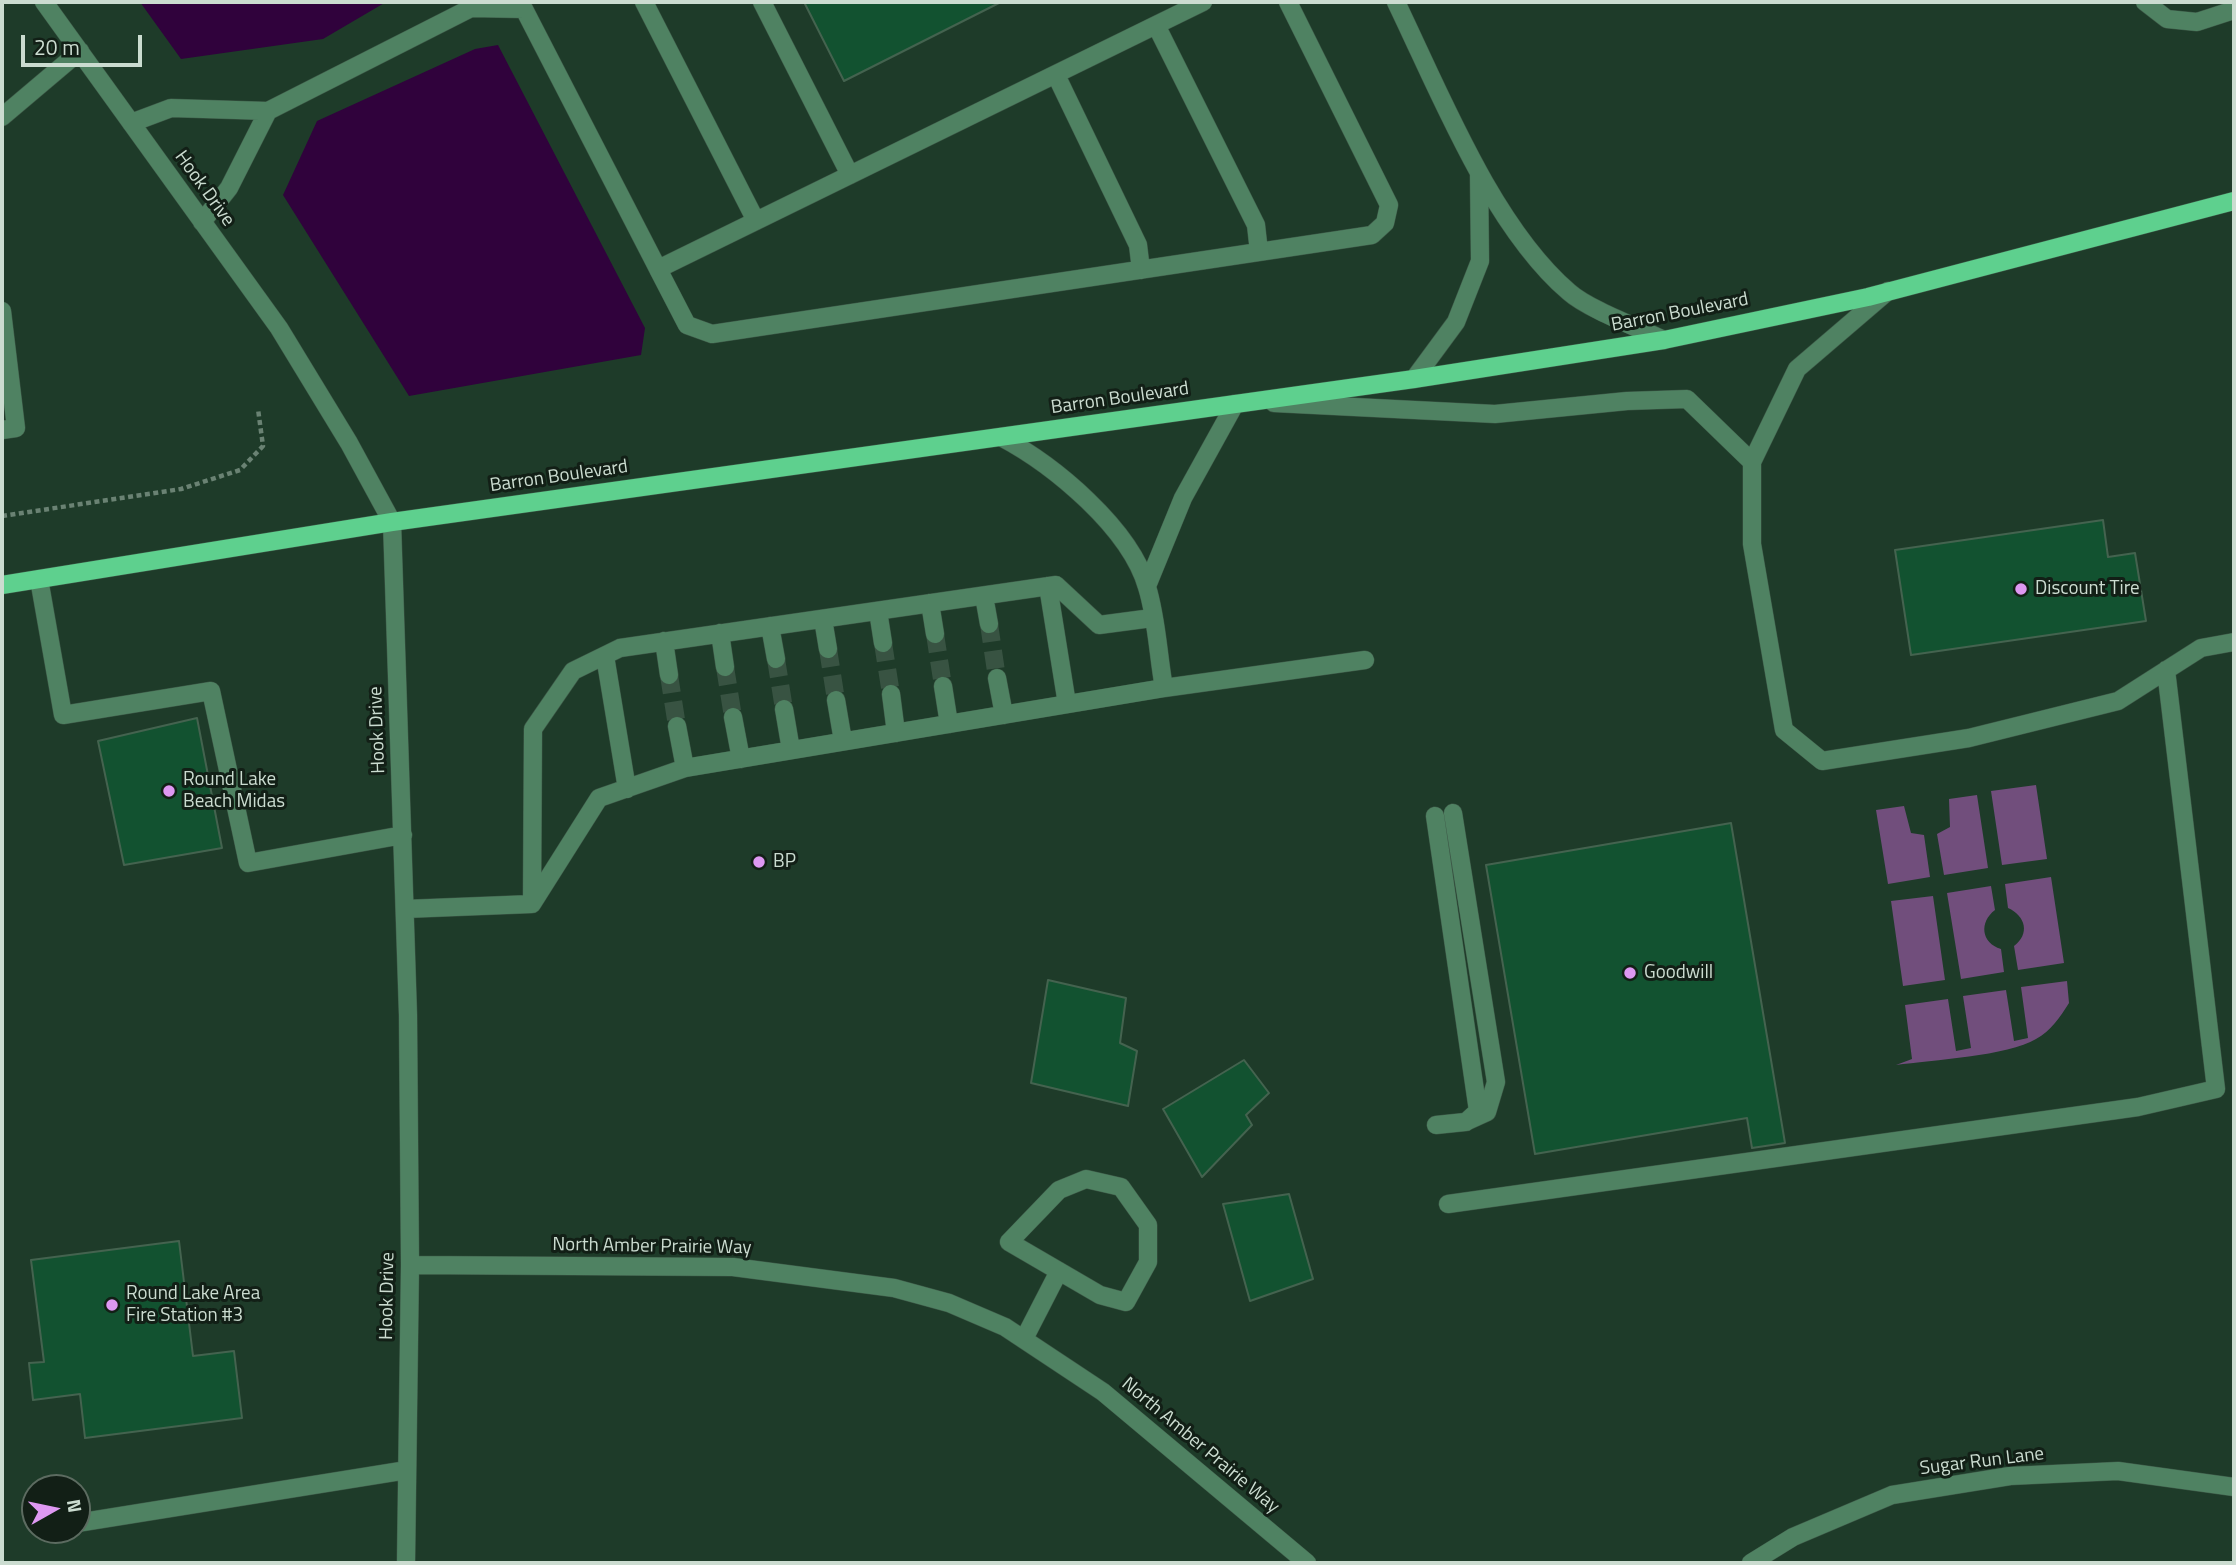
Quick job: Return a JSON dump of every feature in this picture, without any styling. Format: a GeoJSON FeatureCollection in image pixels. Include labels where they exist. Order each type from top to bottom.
{"type":"FeatureCollection","features":[{"type":"Feature","properties":{"kind":"main road","name":"Barron Boulevard"},"geometry":{"type":"LineString","coordinates":[[2,585],[392,522],[1414,379],[1664,340],[1888,291],[2234,201]]}},
{"type":"Feature","properties":{"kind":"street","name":"Hook Drive"},"geometry":{"type":"LineString","coordinates":[[44,2],[279,328],[349,443],[392,522],[405,908],[410,1265],[406,1563]]}},
{"type":"Feature","properties":{"kind":"street"},"geometry":{"type":"LineString","coordinates":[[644,2],[756,221]]}},
{"type":"Feature","properties":{"kind":"street"},"geometry":{"type":"LineString","coordinates":[[762,2],[850,175]]}},
{"type":"Feature","properties":{"kind":"street"},"geometry":{"type":"LineString","coordinates":[[658,269],[1203,2]]}},
{"type":"Feature","properties":{"kind":"street"},"geometry":{"type":"LineString","coordinates":[[131,122],[171,108],[268,111],[471,8],[524,9],[687,325],[712,334],[1373,235],[1385,223],[1389,205],[1288,2]]}},
{"type":"Feature","properties":{"kind":"street"},"geometry":{"type":"LineString","coordinates":[[1396,2],[1479,174],[1538,261],[1571,294],[1664,340]]}},
{"type":"Feature","properties":{"kind":"street"},"geometry":{"type":"LineString","coordinates":[[2145,2],[2167,19],[2197,22],[2234,10]]}},
{"type":"Feature","properties":{"kind":"street"},"geometry":{"type":"LineString","coordinates":[[1156,25],[1256,225],[1259,253]]}},
{"type":"Feature","properties":{"kind":"street"},"geometry":{"type":"LineString","coordinates":[[2,117],[80,51]]}},
{"type":"Feature","properties":{"kind":"street"},"geometry":{"type":"LineString","coordinates":[[1056,75],[1138,244],[1141,270]]}},
{"type":"Feature","properties":{"kind":"street"},"geometry":{"type":"LineString","coordinates":[[202,222],[229,188],[268,111]]}},
{"type":"Feature","properties":{"kind":"street"},"geometry":{"type":"LineString","coordinates":[[1414,379],[1456,322],[1480,261],[1479,174]]}},
{"type":"Feature","properties":{"kind":"street"},"geometry":{"type":"LineString","coordinates":[[1888,291],[1797,369],[1752,462],[1752,544],[1784,730],[1822,761],[1969,738],[2118,701],[2201,648],[2234,642]]}},
{"type":"Feature","properties":{"kind":"street"},"geometry":{"type":"LineString","coordinates":[[2,311],[16,428],[2,430]]}},
{"type":"Feature","properties":{"kind":"street"},"geometry":{"type":"LineString","coordinates":[[1147,586],[1183,498],[1242,403],[1495,414],[1627,401],[1687,399],[1752,462]]}},
{"type":"Feature","properties":{"kind":"street"},"geometry":{"type":"LineString","coordinates":[[1001,437],[1037,456],[1081,495],[1120,536],[1147,586],[1164,688]]}},
{"type":"Feature","properties":{"kind":"street"},"geometry":{"type":"LineString","coordinates":[[39,579],[63,715],[211,691],[248,863],[403,835]]}},
{"type":"Feature","properties":{"kind":"street"},"geometry":{"type":"LineString","coordinates":[[532,904],[533,729],[573,671],[620,648],[1056,585],[1098,625],[1152,618]]}},
{"type":"Feature","properties":{"kind":"street"},"geometry":{"type":"LineString","coordinates":[[1048,586],[1067,704]]}},
{"type":"Feature","properties":{"kind":"street"},"geometry":{"type":"LineString","coordinates":[[984,596],[989,624]]}},
{"type":"Feature","properties":{"kind":"street"},"geometry":{"type":"LineString","coordinates":[[930,603],[935,634]]}},
{"type":"Feature","properties":{"kind":"street"},"geometry":{"type":"LineString","coordinates":[[878,611],[883,643]]}},
{"type":"Feature","properties":{"kind":"street"},"geometry":{"type":"LineString","coordinates":[[823,619],[828,649]]}},
{"type":"Feature","properties":{"kind":"street"},"geometry":{"type":"LineString","coordinates":[[770,626],[776,659]]}},
{"type":"Feature","properties":{"kind":"street"},"geometry":{"type":"LineString","coordinates":[[720,633],[725,667]]}},
{"type":"Feature","properties":{"kind":"street"},"geometry":{"type":"LineString","coordinates":[[664,641],[669,676]]}},
{"type":"Feature","properties":{"kind":"street"},"geometry":{"type":"LineString","coordinates":[[605,656],[627,789]]}},
{"type":"Feature","properties":{"kind":"street"},"geometry":{"type":"LineString","coordinates":[[532,904],[599,798],[685,768],[1164,688],[1364,660]]}},
{"type":"Feature","properties":{"kind":"street"},"geometry":{"type":"LineString","coordinates":[[1448,1204],[2138,1107],[2216,1089],[2166,670]]}},
{"type":"Feature","properties":{"kind":"street"},"geometry":{"type":"LineString","coordinates":[[997,678],[1004,715]]}},
{"type":"Feature","properties":{"kind":"street"},"geometry":{"type":"LineString","coordinates":[[943,686],[949,724]]}},
{"type":"Feature","properties":{"kind":"street"},"geometry":{"type":"LineString","coordinates":[[891,694],[896,733]]}},
{"type":"Feature","properties":{"kind":"street"},"geometry":{"type":"LineString","coordinates":[[836,700],[844,741]]}},
{"type":"Feature","properties":{"kind":"street"},"geometry":{"type":"LineString","coordinates":[[784,709],[791,750]]}},
{"type":"Feature","properties":{"kind":"street"},"geometry":{"type":"LineString","coordinates":[[733,718],[741,758]]}},
{"type":"Feature","properties":{"kind":"street"},"geometry":{"type":"LineString","coordinates":[[677,726],[685,768]]}},
{"type":"Feature","properties":{"kind":"street"},"geometry":{"type":"LineString","coordinates":[[1436,1125],[1465,1122],[1487,1112],[1496,1082],[1453,813]]}},
{"type":"Feature","properties":{"kind":"street"},"geometry":{"type":"LineString","coordinates":[[1435,816],[1478,1111],[1465,1122]]}},
{"type":"Feature","properties":{"kind":"street"},"geometry":{"type":"LineString","coordinates":[[405,908],[532,904]]}},
{"type":"Feature","properties":{"kind":"street"},"geometry":{"type":"LineString","coordinates":[[1086,1180],[1121,1187],[1148,1225],[1148,1262],[1126,1301],[1100,1295],[1059,1271],[1009,1242],[1059,1190],[1086,1180]]}},
{"type":"Feature","properties":{"kind":"street","name":"North Amber Prairie Way"},"geometry":{"type":"LineString","coordinates":[[410,1265],[747,1269],[894,1288],[949,1303],[1005,1327],[1103,1392],[1307,1563]]}},
{"type":"Feature","properties":{"kind":"street"},"geometry":{"type":"LineString","coordinates":[[1024,1339],[1059,1271]]}},
{"type":"Feature","properties":{"kind":"street"},"geometry":{"type":"LineString","coordinates":[[91,1521],[407,1470]]}},
{"type":"Feature","properties":{"kind":"street","name":"Sugar Run Lane"},"geometry":{"type":"LineString","coordinates":[[1751,1563],[1793,1537],[1892,1495],[2010,1476],[2118,1471],[2234,1487]]}},
{"type":"Feature","properties":{"kind":"path"},"geometry":{"type":"LineString","coordinates":[[2,516],[181,489],[240,470],[263,446],[258,410]]}},
{"type":"Feature","properties":{"kind":"shaded area"},"geometry":{"type":"Polygon","coordinates":[[[140,2],[386,2],[323,39],[181,59],[140,2]]]}},
{"type":"Feature","properties":{"kind":"shaded area"},"geometry":{"type":"Polygon","coordinates":[[[498,45],[645,328],[641,355],[409,396],[283,195],[317,121],[475,49],[498,45]]]}},
{"type":"Feature","properties":{"kind":"shaded area"},"geometry":{"type":"Polygon","coordinates":[[[2036,785],[2047,859],[2002,865],[1991,791],[2036,785]]]}},
{"type":"Feature","properties":{"kind":"shaded area"},"geometry":{"type":"Polygon","coordinates":[[[1977,795],[1988,868],[1944,875],[1937,834],[1950,827],[1949,799],[1977,795]]]}},
{"type":"Feature","properties":{"kind":"shaded area"},"geometry":{"type":"Polygon","coordinates":[[[1904,806],[1911,833],[1924,835],[1930,877],[1888,884],[1876,810],[1904,806]]]}},
{"type":"Feature","properties":{"kind":"shaded area"},"geometry":{"type":"Polygon","coordinates":[[[2051,877],[2064,963],[2018,970],[2014,946],[2022,936],[2024,925],[2019,916],[2008,908],[2005,884],[2051,877]]]}},
{"type":"Feature","properties":{"kind":"shaded area"},"geometry":{"type":"Polygon","coordinates":[[[1991,886],[1995,910],[1986,920],[1984,932],[1989,942],[2001,949],[2004,972],[1961,979],[1947,893],[1991,886]]]}},
{"type":"Feature","properties":{"kind":"shaded area"},"geometry":{"type":"Polygon","coordinates":[[[1933,896],[1945,980],[1903,986],[1891,901],[1933,896]]]}},
{"type":"Feature","properties":{"kind":"shaded area"},"geometry":{"type":"Polygon","coordinates":[[[2067,981],[2069,1003],[2051,1028],[2036,1039],[2007,1050],[1896,1065],[1912,1059],[1905,1005],[1948,999],[1956,1051],[1971,1048],[1963,996],[2006,990],[2014,1041],[2028,1038],[2021,987],[2067,981]]]}},
{"type":"Feature","properties":{"kind":"building"},"geometry":{"type":"Polygon","coordinates":[[[804,2],[1001,2],[844,81],[804,2]]]}},
{"type":"Feature","properties":{"kind":"building","name":"Discount Tire"},"geometry":{"type":"Polygon","coordinates":[[[2103,520],[2108,557],[2135,553],[2146,621],[1911,655],[1895,550],[2103,520]]]}},
{"type":"Feature","properties":{"kind":"building"},"geometry":{"type":"Polygon","coordinates":[[[197,718],[222,848],[124,865],[98,741],[197,718]]]}},
{"type":"Feature","properties":{"kind":"building","name":"Goodwill"},"geometry":{"type":"Polygon","coordinates":[[[1731,823],[1785,1143],[1752,1148],[1747,1118],[1535,1154],[1486,865],[1731,823]]]}},
{"type":"Feature","properties":{"kind":"building"},"geometry":{"type":"Polygon","coordinates":[[[1048,980],[1126,998],[1120,1043],[1137,1051],[1128,1106],[1031,1083],[1048,980]]]}},
{"type":"Feature","properties":{"kind":"building"},"geometry":{"type":"Polygon","coordinates":[[[1244,1060],[1269,1093],[1246,1115],[1252,1125],[1202,1177],[1163,1109],[1244,1060]]]}},
{"type":"Feature","properties":{"kind":"building"},"geometry":{"type":"Polygon","coordinates":[[[1289,1194],[1313,1279],[1250,1301],[1223,1204],[1289,1194]]]}},
{"type":"Feature","properties":{"kind":"building","name":"Round Lake Area Fire Station #3"},"geometry":{"type":"Polygon","coordinates":[[[179,1241],[193,1356],[234,1351],[242,1418],[85,1438],[80,1394],[33,1400],[29,1363],[44,1362],[31,1260],[179,1241]]]}},
{"type":"Feature","properties":{"kind":"tunnel"},"geometry":{"type":"LineString","coordinates":[[989,624],[997,678]]}},
{"type":"Feature","properties":{"kind":"tunnel"},"geometry":{"type":"LineString","coordinates":[[935,634],[943,686]]}},
{"type":"Feature","properties":{"kind":"tunnel"},"geometry":{"type":"LineString","coordinates":[[883,643],[891,694]]}},
{"type":"Feature","properties":{"kind":"tunnel"},"geometry":{"type":"LineString","coordinates":[[828,649],[836,700]]}},
{"type":"Feature","properties":{"kind":"tunnel"},"geometry":{"type":"LineString","coordinates":[[776,659],[784,709]]}},
{"type":"Feature","properties":{"kind":"tunnel"},"geometry":{"type":"LineString","coordinates":[[725,667],[733,717]]}},
{"type":"Feature","properties":{"kind":"tunnel"},"geometry":{"type":"LineString","coordinates":[[669,675],[677,726]]}},
{"type":"Feature","properties":{"kind":"place","name":"Discount Tire"},"geometry":{"type":"Point","coordinates":[2021,589]}},
{"type":"Feature","properties":{"kind":"place","name":"Round Lake Beach Midas"},"geometry":{"type":"Point","coordinates":[169,791]}},
{"type":"Feature","properties":{"kind":"place","name":"BP"},"geometry":{"type":"Point","coordinates":[759,862]}},
{"type":"Feature","properties":{"kind":"place","name":"Goodwill"},"geometry":{"type":"Point","coordinates":[1630,973]}},
{"type":"Feature","properties":{"kind":"place","name":"Round Lake Area Fire Station #3"},"geometry":{"type":"Point","coordinates":[112,1305]}}]}
